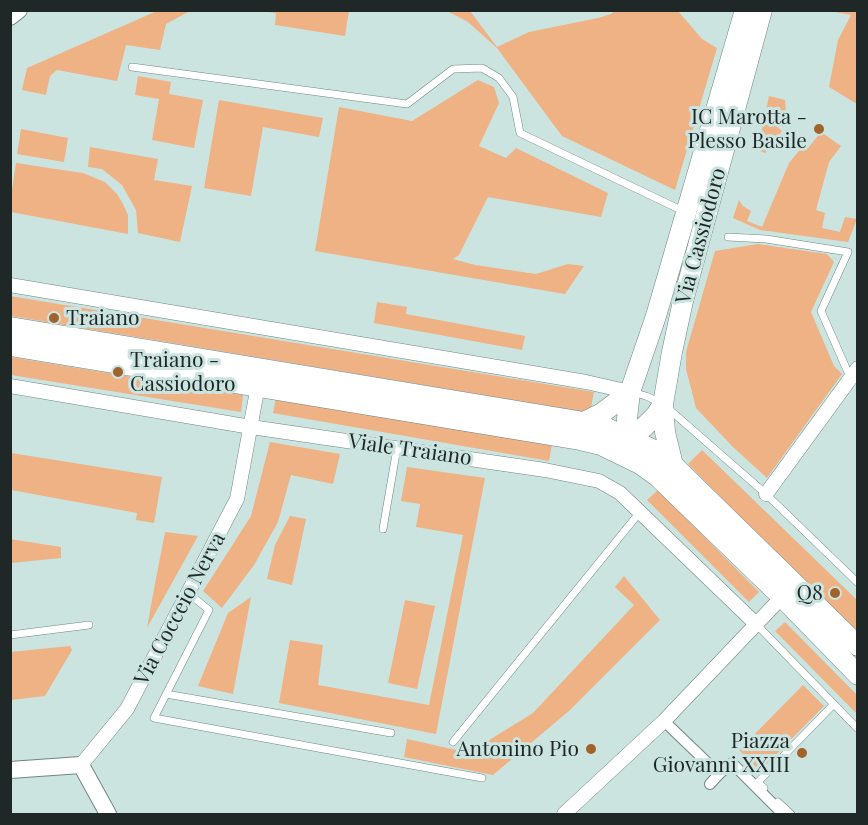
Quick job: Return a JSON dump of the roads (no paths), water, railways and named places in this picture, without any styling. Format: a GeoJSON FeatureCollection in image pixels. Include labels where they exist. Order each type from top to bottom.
{"type":"FeatureCollection","features":[{"type":"Feature","properties":{"kind":"main road","name":"Via Cassiodoro"},"geometry":{"type":"LineString","coordinates":[[629,437],[627,419],[630,392],[656,316],[745,10]]}},
{"type":"Feature","properties":{"kind":"main road","name":"Via Cassiodoro"},"geometry":{"type":"LineString","coordinates":[[672,465],[665,432],[663,404],[672,352],[683,301],[762,10]]}},
{"type":"Feature","properties":{"kind":"main road","name":"Viale Traiano"},"geometry":{"type":"LineString","coordinates":[[10,327],[601,445]]}},
{"type":"Feature","properties":{"kind":"main road","name":"Viale Traiano"},"geometry":{"type":"LineString","coordinates":[[10,346],[259,377],[584,422],[629,437],[652,449],[672,465]]}},
{"type":"Feature","properties":{"kind":"main road"},"geometry":{"type":"LineString","coordinates":[[584,422],[602,413],[630,392]]}},
{"type":"Feature","properties":{"kind":"main road"},"geometry":{"type":"LineString","coordinates":[[601,445],[615,443],[629,437],[656,415],[663,404]]}},
{"type":"Feature","properties":{"kind":"main road"},"geometry":{"type":"LineString","coordinates":[[629,437],[640,464]]}},
{"type":"Feature","properties":{"kind":"main road"},"geometry":{"type":"LineString","coordinates":[[601,445],[640,464],[788,590],[858,646]]}},
{"type":"Feature","properties":{"kind":"main road"},"geometry":{"type":"LineString","coordinates":[[672,465],[788,590],[858,675]]}},
{"type":"Feature","properties":{"kind":"street"},"geometry":{"type":"LineString","coordinates":[[10,17],[19,10]]}},
{"type":"Feature","properties":{"kind":"street"},"geometry":{"type":"LineString","coordinates":[[10,285],[630,392]]}},
{"type":"Feature","properties":{"kind":"street","name":"Via Cocceio Nerva"},"geometry":{"type":"LineString","coordinates":[[81,765],[127,709],[237,499],[259,377]]}},
{"type":"Feature","properties":{"kind":"street"},"geometry":{"type":"LineString","coordinates":[[765,494],[853,378]]}},
{"type":"Feature","properties":{"kind":"street","name":"Viale Traiano"},"geometry":{"type":"LineString","coordinates":[[10,386],[251,427],[544,470],[599,481],[620,493],[756,624]]}},
{"type":"Feature","properties":{"kind":"street"},"geometry":{"type":"LineString","coordinates":[[564,814],[664,721],[788,590]]}},
{"type":"Feature","properties":{"kind":"street"},"geometry":{"type":"LineString","coordinates":[[664,721],[719,774]]}},
{"type":"Feature","properties":{"kind":"street"},"geometry":{"type":"LineString","coordinates":[[710,784],[732,763],[783,814]]}},
{"type":"Feature","properties":{"kind":"street"},"geometry":{"type":"LineString","coordinates":[[10,770],[81,765],[108,814]]}},
{"type":"Feature","properties":{"kind":"lane"},"geometry":{"type":"LineString","coordinates":[[132,67],[407,104],[453,69],[482,68],[499,78],[513,98],[520,133],[686,212]]}},
{"type":"Feature","properties":{"kind":"lane"},"geometry":{"type":"LineString","coordinates":[[728,237],[766,239],[848,252],[820,310],[853,378]]}},
{"type":"Feature","properties":{"kind":"lane"},"geometry":{"type":"LineString","coordinates":[[630,392],[663,404],[765,494],[858,583]]}},
{"type":"Feature","properties":{"kind":"lane"},"geometry":{"type":"LineString","coordinates":[[383,529],[397,448]]}},
{"type":"Feature","properties":{"kind":"lane"},"geometry":{"type":"LineString","coordinates":[[453,742],[640,512]]}},
{"type":"Feature","properties":{"kind":"lane"},"geometry":{"type":"LineString","coordinates":[[188,593],[209,610],[154,717],[482,778]]}},
{"type":"Feature","properties":{"kind":"lane"},"geometry":{"type":"LineString","coordinates":[[756,624],[858,729]]}},
{"type":"Feature","properties":{"kind":"lane"},"geometry":{"type":"LineString","coordinates":[[10,635],[89,625]]}},
{"type":"Feature","properties":{"kind":"lane"},"geometry":{"type":"LineString","coordinates":[[166,694],[391,733]]}},
{"type":"Feature","properties":{"kind":"lane"},"geometry":{"type":"LineString","coordinates":[[791,814],[758,782],[833,705]]}},
{"type":"Feature","properties":{"kind":"place","name":"IC Marotta - Plesso Basile"},"geometry":{"type":"Point","coordinates":[819,129]}},
{"type":"Feature","properties":{"kind":"place","name":"Traiano"},"geometry":{"type":"Point","coordinates":[54,318]}},
{"type":"Feature","properties":{"kind":"place","name":"Traiano - Cassiodoro"},"geometry":{"type":"Point","coordinates":[118,372]}},
{"type":"Feature","properties":{"kind":"place","name":"Q8"},"geometry":{"type":"Point","coordinates":[835,593]}},
{"type":"Feature","properties":{"kind":"place","name":"Antonino Pio"},"geometry":{"type":"Point","coordinates":[591,749]}},
{"type":"Feature","properties":{"kind":"place","name":"Piazza Giovanni XXIII"},"geometry":{"type":"Point","coordinates":[802,753]}}]}
